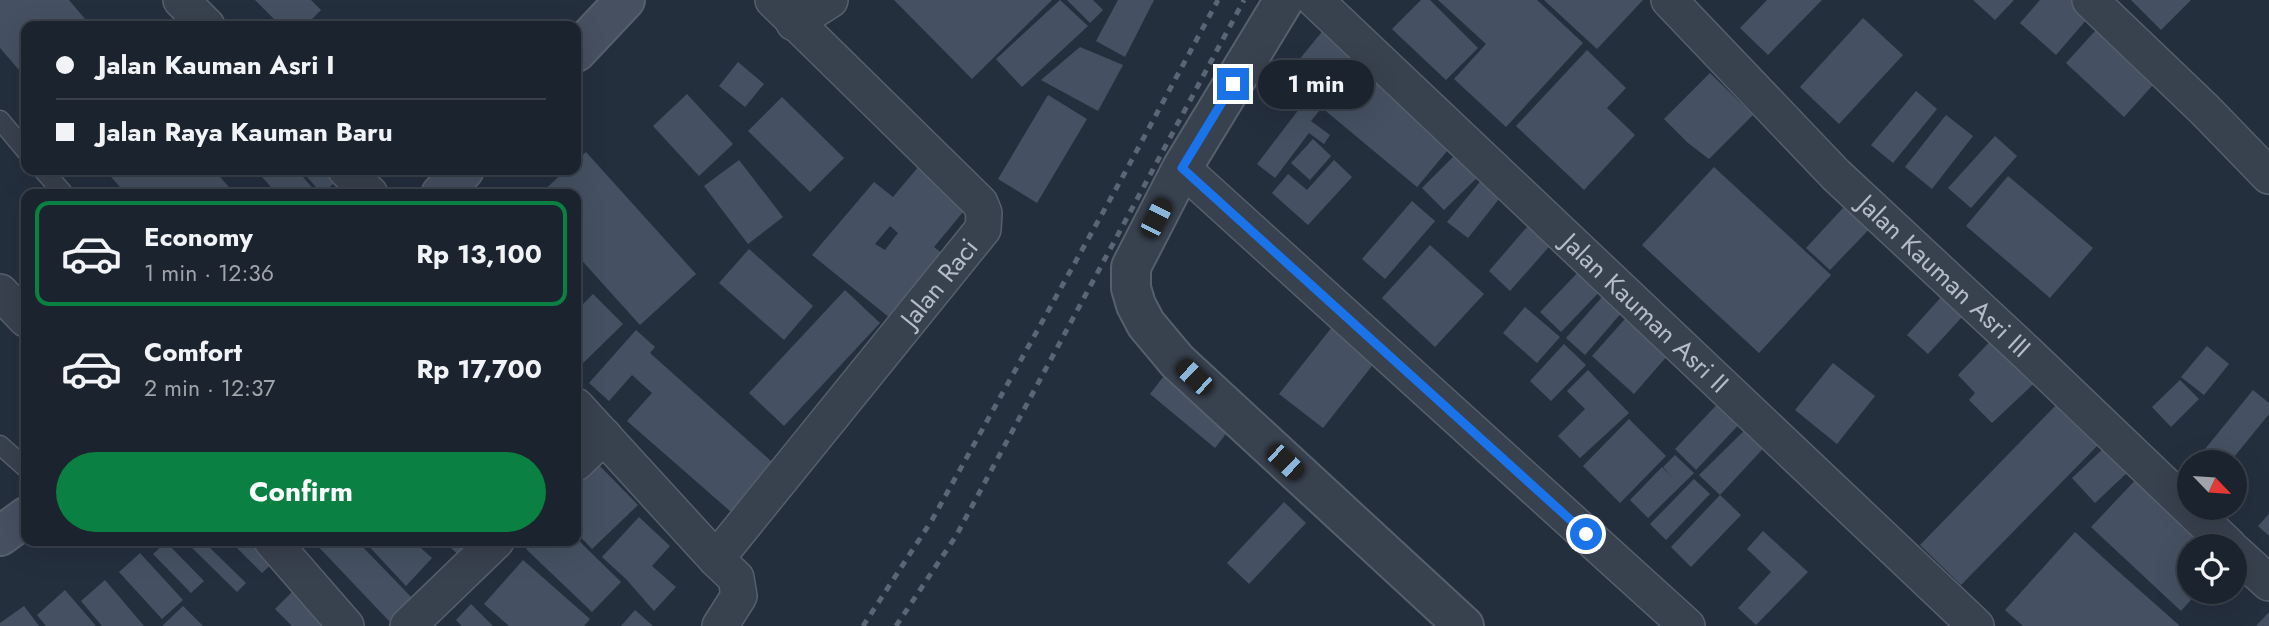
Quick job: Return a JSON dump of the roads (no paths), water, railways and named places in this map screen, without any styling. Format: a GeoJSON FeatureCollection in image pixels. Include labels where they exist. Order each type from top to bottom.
{"type":"FeatureCollection","features":[{"type":"Feature","properties":{"kind":"main road"},"geometry":{"type":"LineString","coordinates":[[581,47],[625,0]]}},
{"type":"Feature","properties":{"kind":"main road"},"geometry":{"type":"LineString","coordinates":[[446,189],[459,175]]}},
{"type":"Feature","properties":{"kind":"street"},"geometry":{"type":"LineString","coordinates":[[181,0],[201,21]]}},
{"type":"Feature","properties":{"kind":"street","name":"Jalan Raci"},"geometry":{"type":"LineString","coordinates":[[784,11],[830,0]]}},
{"type":"Feature","properties":{"kind":"street"},"geometry":{"type":"LineString","coordinates":[[1284,0],[1182,168],[1131,267],[1131,288],[1146,324],[1177,361],[1464,626]]}},
{"type":"Feature","properties":{"kind":"street","name":"Jalan Kauman Asri II"},"geometry":{"type":"LineString","coordinates":[[1315,0],[1976,626]]}},
{"type":"Feature","properties":{"kind":"street","name":"Jalan Kauman Asri III"},"geometry":{"type":"LineString","coordinates":[[1669,0],[1836,175],[2216,534]]}},
{"type":"Feature","properties":{"kind":"street"},"geometry":{"type":"LineString","coordinates":[[2090,0],[2205,110],[2269,176]]}},
{"type":"Feature","properties":{"kind":"street","name":"Jalan Raci"},"geometry":{"type":"LineString","coordinates":[[716,559],[983,229],[984,213],[980,203],[784,11]]}},
{"type":"Feature","properties":{"kind":"street"},"geometry":{"type":"LineString","coordinates":[[1182,168],[1688,626]]}},
{"type":"Feature","properties":{"kind":"street"},"geometry":{"type":"LineString","coordinates":[[351,175],[365,189]]}},
{"type":"Feature","properties":{"kind":"street"},"geometry":{"type":"LineString","coordinates":[[0,292],[21,314]]}},
{"type":"Feature","properties":{"kind":"street"},"geometry":{"type":"LineString","coordinates":[[581,412],[736,578],[739,596],[720,626]]}},
{"type":"Feature","properties":{"kind":"street"},"geometry":{"type":"LineString","coordinates":[[581,458],[604,436]]}},
{"type":"Feature","properties":{"kind":"street"},"geometry":{"type":"LineString","coordinates":[[276,546],[345,626]]}},
{"type":"Feature","properties":{"kind":"street"},"geometry":{"type":"LineString","coordinates":[[408,626],[491,546]]}},
{"type":"Feature","properties":{"kind":"street"},"geometry":{"type":"LineString","coordinates":[[2247,563],[2269,583]]}},
{"type":"Feature","properties":{"kind":"lane"},"geometry":{"type":"LineString","coordinates":[[0,120],[21,145]]}},
{"type":"Feature","properties":{"kind":"lane"},"geometry":{"type":"LineString","coordinates":[[47,175],[60,189]]}},
{"type":"Feature","properties":{"kind":"lane"},"geometry":{"type":"LineString","coordinates":[[0,445],[21,464]]}},
{"type":"Feature","properties":{"kind":"railway"},"geometry":{"type":"LineString","coordinates":[[863,626],[932,520],[1218,0]]}},
{"type":"Feature","properties":{"kind":"railway"},"geometry":{"type":"LineString","coordinates":[[896,626],[956,536],[1244,0]]}}]}
